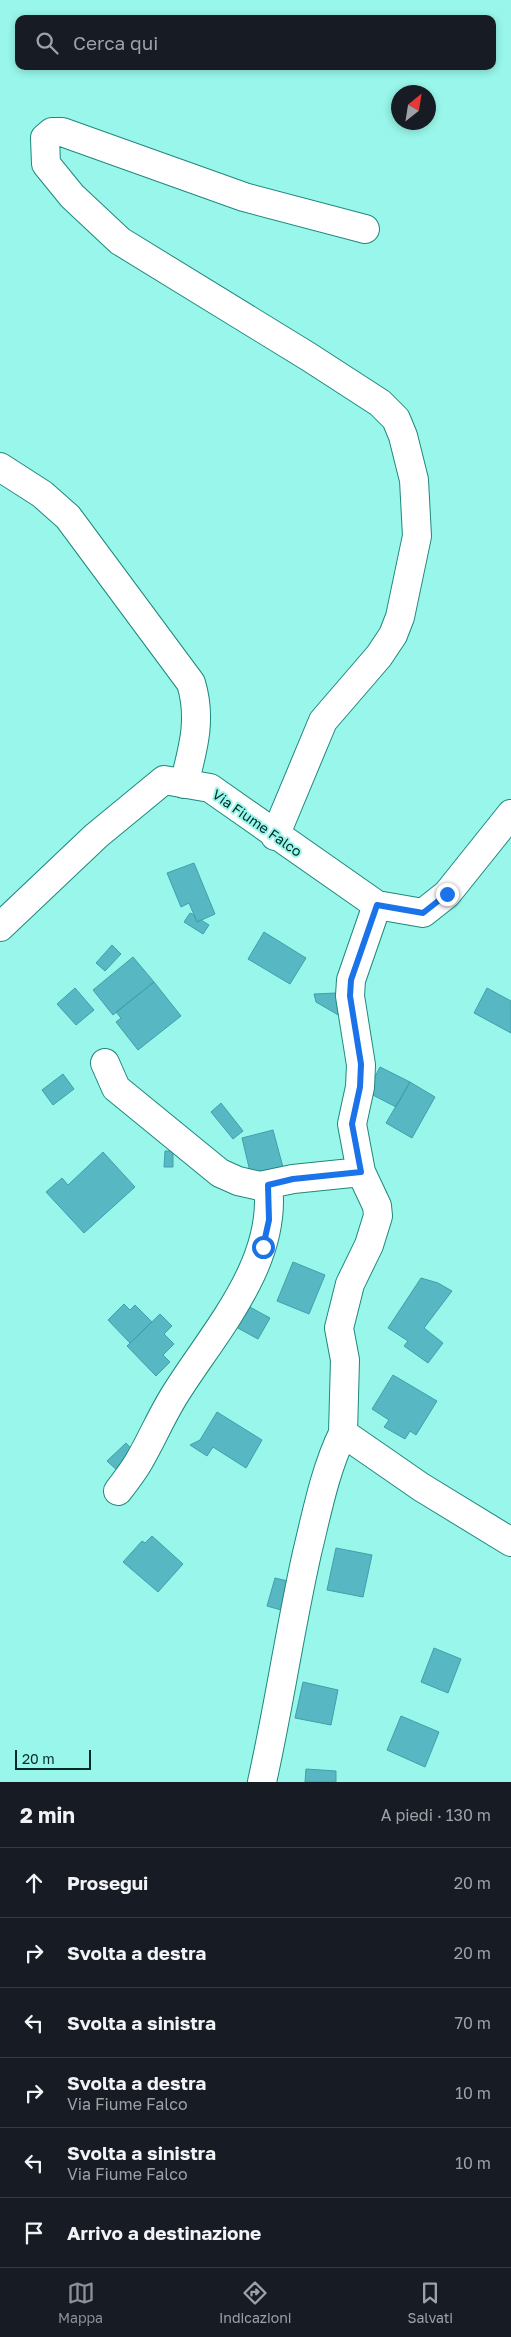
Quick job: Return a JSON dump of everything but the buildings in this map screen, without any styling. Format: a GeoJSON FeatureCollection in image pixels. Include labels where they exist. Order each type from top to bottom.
{"type":"FeatureCollection","features":[{"type":"Feature","properties":{"kind":"street"},"geometry":{"type":"LineString","coordinates":[[275,836],[323,721],[379,656],[393,635],[400,617],[417,536],[414,480],[403,436],[396,419],[380,403],[120,240],[72,196],[46,164],[45,138],[52,132],[62,132],[244,197],[365,229]]}},
{"type":"Feature","properties":{"kind":"street"},"geometry":{"type":"LineString","coordinates":[[0,467],[42,494],[68,517],[191,683],[197,702],[195,742],[184,784]]}},
{"type":"Feature","properties":{"kind":"street","name":"Via Fiume Falco"},"geometry":{"type":"LineString","coordinates":[[0,926],[96,836],[164,780],[210,788],[275,836],[377,905],[423,913],[447,894],[511,814]]}},
{"type":"Feature","properties":{"kind":"street"},"geometry":{"type":"LineString","coordinates":[[262,1782],[291,1626],[314,1525],[331,1458],[343,1433],[345,1360],[339,1328],[350,1284],[369,1245],[378,1216],[377,1206],[361,1172],[352,1124],[360,1087],[361,1064],[350,996],[351,980],[377,905]]}},
{"type":"Feature","properties":{"kind":"street"},"geometry":{"type":"LineString","coordinates":[[105,1063],[116,1088],[220,1173],[249,1184],[268,1185],[293,1179],[361,1172]]}},
{"type":"Feature","properties":{"kind":"street"},"geometry":{"type":"LineString","coordinates":[[118,1491],[138,1463],[174,1396],[250,1276],[263,1247],[269,1220],[268,1185]]}},
{"type":"Feature","properties":{"kind":"street"},"geometry":{"type":"LineString","coordinates":[[343,1433],[421,1487],[511,1542]]}},
{"type":"Feature","properties":{"kind":"route"},"geometry":{"type":"LineString","coordinates":[[263,1247],[269,1220],[270,1200],[268,1185],[293,1179],[361,1172],[352,1124],[360,1087],[361,1064],[350,996],[351,980],[377,905],[423,913],[447,894]]}}]}
